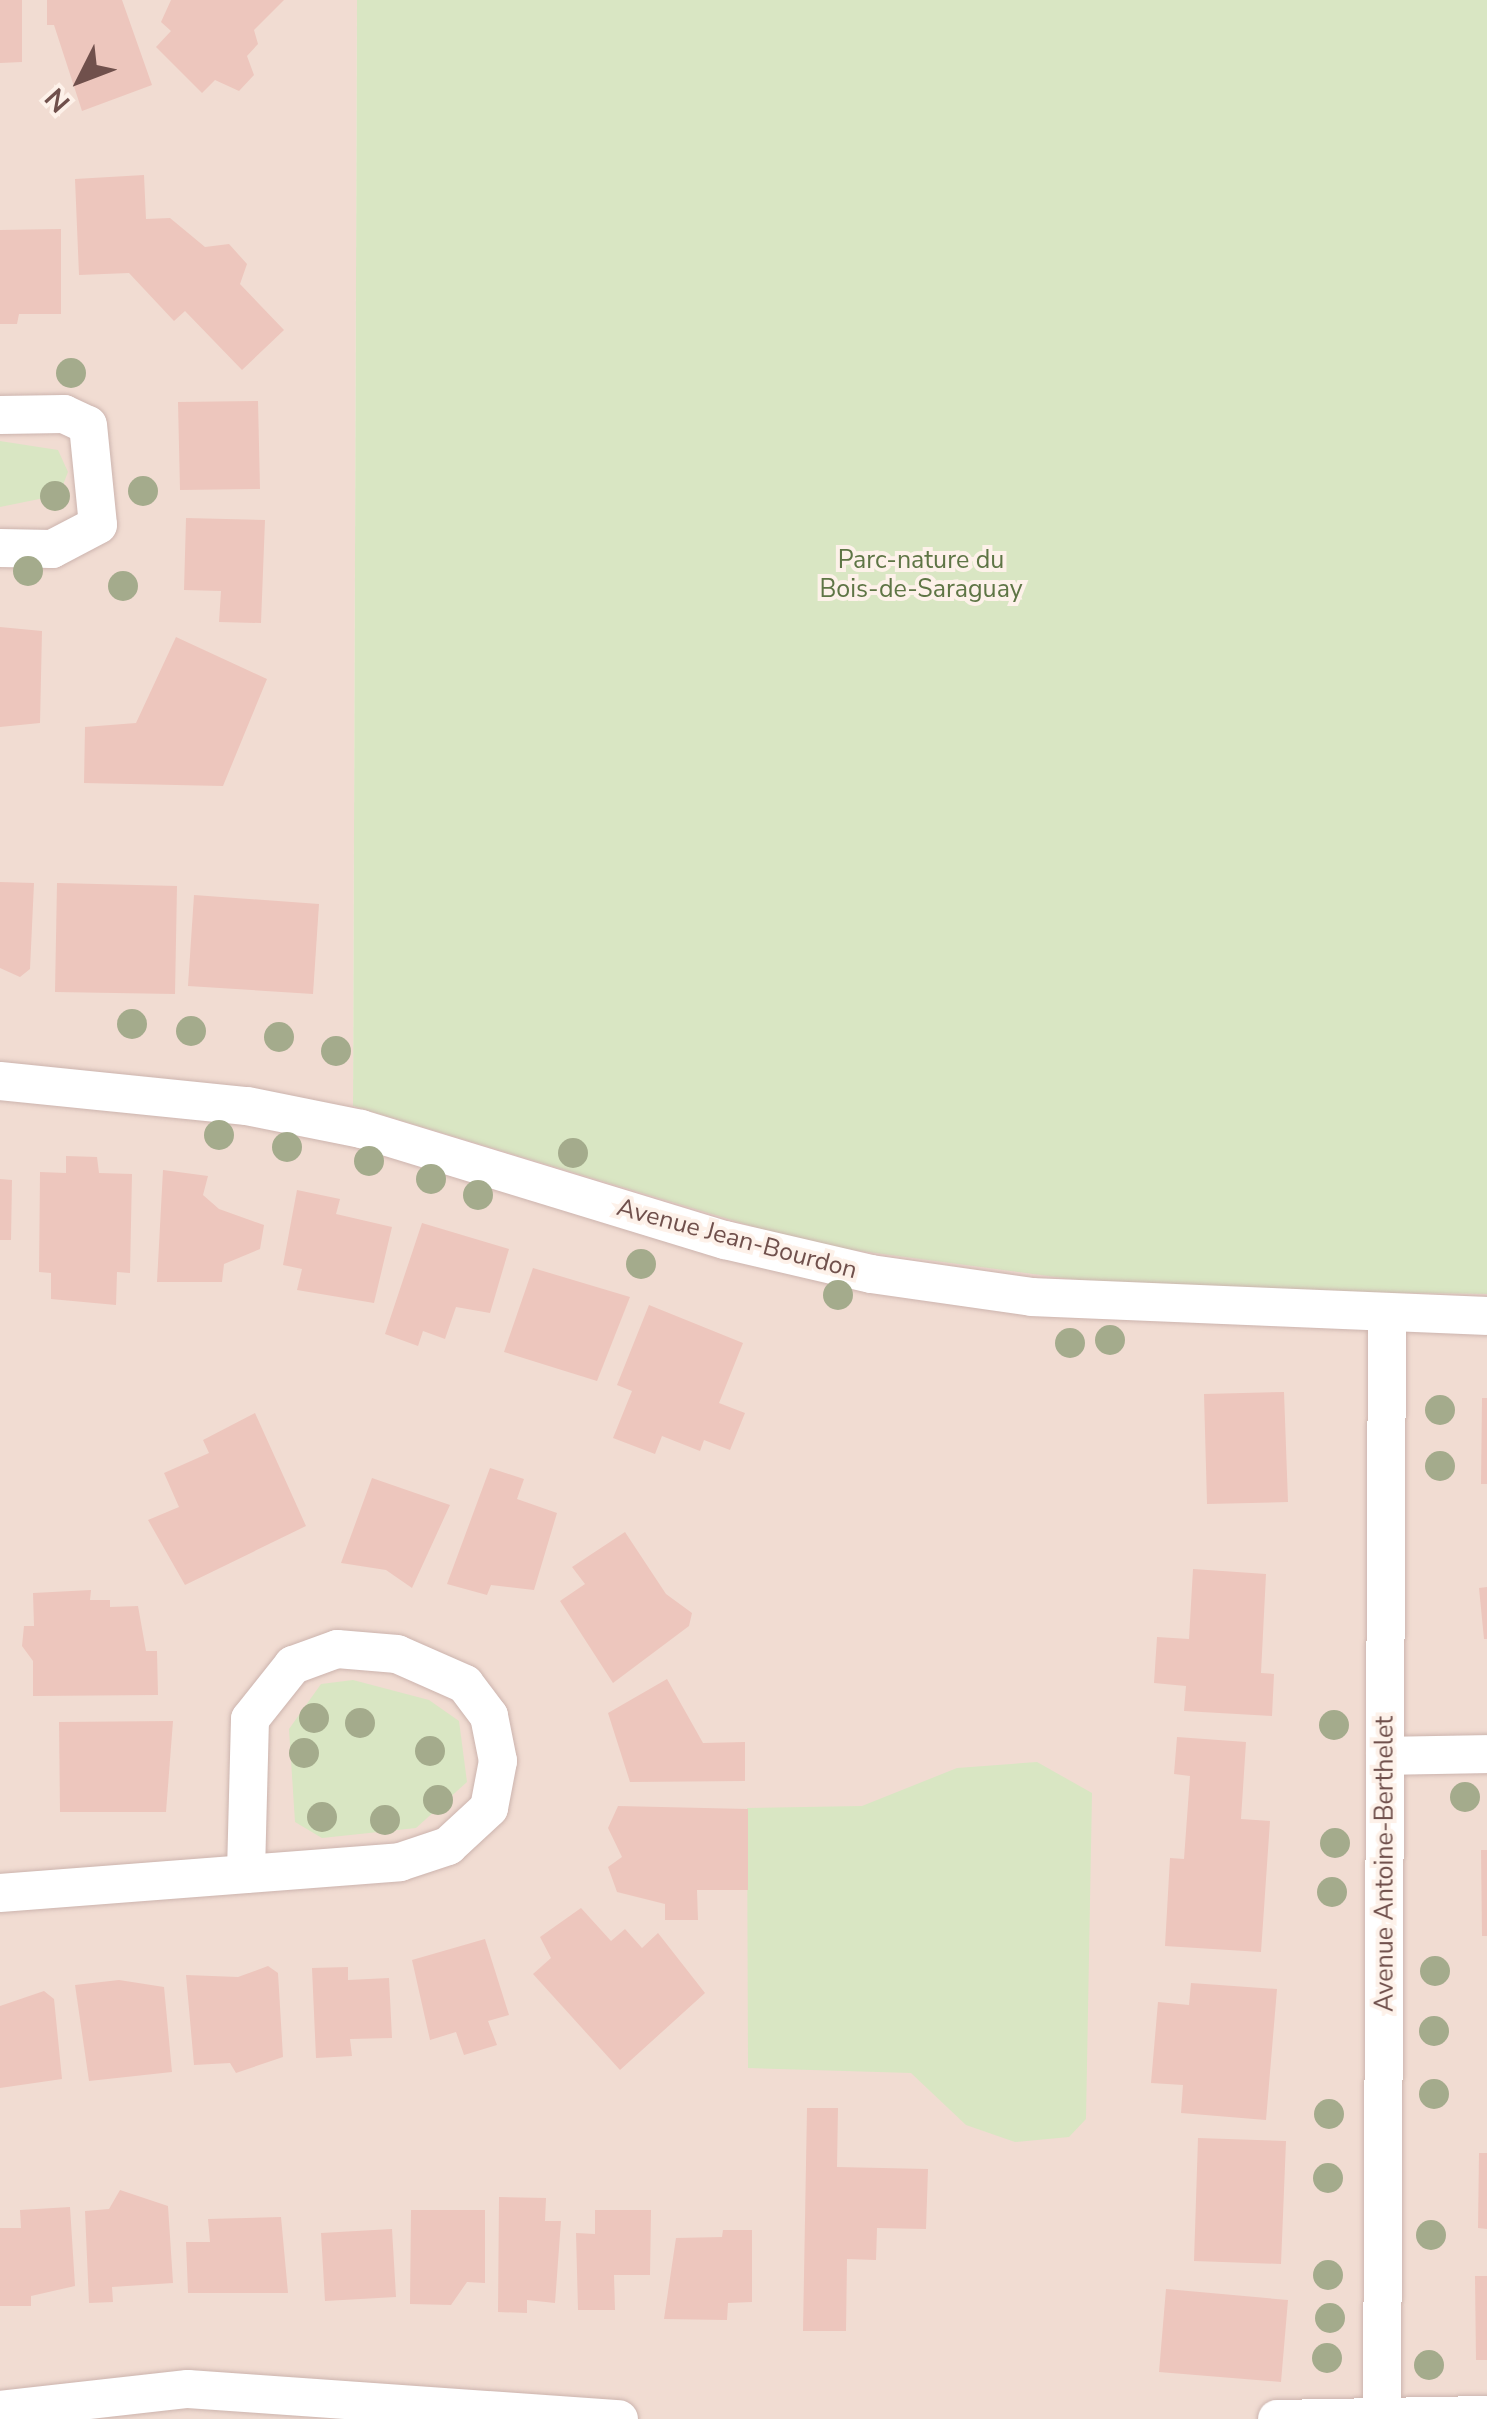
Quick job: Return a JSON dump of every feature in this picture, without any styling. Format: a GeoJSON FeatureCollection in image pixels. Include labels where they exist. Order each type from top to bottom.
{"type":"FeatureCollection","features":[{"type":"Feature","properties":{"kind":"street"},"geometry":{"type":"LineString","coordinates":[[0,415],[64,414],[88,426],[98,524],[52,549],[0,548]]}},
{"type":"Feature","properties":{"kind":"street","name":"Avenue Jean-Bourdon"},"geometry":{"type":"LineString","coordinates":[[0,1082],[247,1106],[361,1129],[725,1240],[871,1274],[1032,1297],[1487,1316]]}},
{"type":"Feature","properties":{"kind":"street","name":"Avenue Antoine-Berthelet"},"geometry":{"type":"LineString","coordinates":[[1382,2416],[1388,1312]]}},
{"type":"Feature","properties":{"kind":"street"},"geometry":{"type":"LineString","coordinates":[[0,1893],[246,1874],[400,1862],[448,1846],[489,1808],[498,1761],[489,1716],[465,1684],[397,1654],[337,1649],[293,1665],[250,1719],[246,1874]]}},
{"type":"Feature","properties":{"kind":"street"},"geometry":{"type":"LineString","coordinates":[[1386,1756],[1487,1754]]}},
{"type":"Feature","properties":{"kind":"street"},"geometry":{"type":"LineString","coordinates":[[0,2410],[187,2404],[619,2419]]}},
{"type":"Feature","properties":{"kind":"street"},"geometry":{"type":"LineString","coordinates":[[1277,2419],[1487,2416]]}},
{"type":"Feature","properties":{"kind":"shaded area"},"geometry":{"type":"Polygon","coordinates":[[[0,0],[357,0],[353,1106],[1154,1290],[1487,1294],[1487,2419],[0,2419],[0,0]]]}},
{"type":"Feature","properties":{"kind":"green space","name":"Parc-nature du Bois-de-Saraguay"},"geometry":{"type":"Polygon","coordinates":[[[357,0],[1487,0],[1487,1294],[1154,1290],[815,1245],[353,1106],[357,0]]]}},
{"type":"Feature","properties":{"kind":"green space"},"geometry":{"type":"Polygon","coordinates":[[[0,441],[58,450],[68,472],[59,495],[0,507],[0,441]]]}},
{"type":"Feature","properties":{"kind":"green space"},"geometry":{"type":"Polygon","coordinates":[[[353,1680],[429,1700],[459,1721],[467,1782],[416,1828],[322,1838],[295,1822],[289,1729],[321,1684],[353,1680]]]}},
{"type":"Feature","properties":{"kind":"green space"},"geometry":{"type":"Polygon","coordinates":[[[1037,1762],[1092,1793],[1086,2119],[1069,2137],[1015,2142],[966,2125],[911,2073],[748,2068],[747,1808],[862,1806],[957,1768],[1037,1762]]]}},
{"type":"Feature","properties":{"kind":"building"},"geometry":{"type":"Polygon","coordinates":[[[0,0],[22,0],[22,62],[0,63],[0,0]]]}},
{"type":"Feature","properties":{"kind":"building"},"geometry":{"type":"Polygon","coordinates":[[[47,0],[122,0],[152,85],[82,111],[54,25],[47,25],[47,0]]]}},
{"type":"Feature","properties":{"kind":"building"},"geometry":{"type":"Polygon","coordinates":[[[171,0],[284,0],[254,30],[258,44],[247,56],[254,75],[239,91],[215,80],[202,93],[156,47],[171,31],[161,22],[171,0]]]}},
{"type":"Feature","properties":{"kind":"building"},"geometry":{"type":"Polygon","coordinates":[[[144,175],[146,219],[170,218],[205,247],[229,244],[247,264],[240,284],[284,330],[242,370],[185,311],[174,321],[129,273],[79,275],[75,179],[144,175]]]}},
{"type":"Feature","properties":{"kind":"building"},"geometry":{"type":"Polygon","coordinates":[[[61,229],[61,314],[19,314],[17,324],[0,324],[0,230],[61,229]]]}},
{"type":"Feature","properties":{"kind":"building"},"geometry":{"type":"Polygon","coordinates":[[[258,401],[260,489],[180,490],[178,402],[258,401]]]}},
{"type":"Feature","properties":{"kind":"building"},"geometry":{"type":"Polygon","coordinates":[[[186,518],[265,520],[261,623],[219,622],[221,591],[184,590],[186,518]]]}},
{"type":"Feature","properties":{"kind":"building"},"geometry":{"type":"Polygon","coordinates":[[[0,627],[42,631],[40,723],[0,727],[0,627]]]}},
{"type":"Feature","properties":{"kind":"building"},"geometry":{"type":"Polygon","coordinates":[[[176,637],[267,679],[223,786],[84,783],[85,727],[136,723],[176,637]]]}},
{"type":"Feature","properties":{"kind":"building"},"geometry":{"type":"Polygon","coordinates":[[[0,882],[34,883],[30,969],[20,977],[0,968],[0,882]]]}},
{"type":"Feature","properties":{"kind":"building"},"geometry":{"type":"Polygon","coordinates":[[[57,883],[177,886],[175,994],[55,992],[57,883]]]}},
{"type":"Feature","properties":{"kind":"building"},"geometry":{"type":"Polygon","coordinates":[[[194,895],[319,904],[313,994],[188,986],[194,895]]]}},
{"type":"Feature","properties":{"kind":"building"},"geometry":{"type":"Polygon","coordinates":[[[66,1156],[97,1157],[99,1173],[132,1174],[130,1273],[117,1272],[116,1305],[51,1299],[51,1273],[39,1272],[40,1172],[66,1173],[66,1156]]]}},
{"type":"Feature","properties":{"kind":"building"},"geometry":{"type":"Polygon","coordinates":[[[163,1170],[208,1176],[203,1195],[219,1209],[264,1225],[260,1249],[224,1264],[222,1282],[157,1282],[163,1170]]]}},
{"type":"Feature","properties":{"kind":"building"},"geometry":{"type":"Polygon","coordinates":[[[0,1179],[12,1180],[11,1240],[0,1240],[0,1179]]]}},
{"type":"Feature","properties":{"kind":"building"},"geometry":{"type":"Polygon","coordinates":[[[297,1190],[340,1199],[336,1214],[392,1227],[374,1303],[297,1290],[302,1269],[283,1265],[297,1190]]]}},
{"type":"Feature","properties":{"kind":"building"},"geometry":{"type":"Polygon","coordinates":[[[422,1223],[509,1249],[490,1313],[456,1307],[445,1339],[423,1331],[418,1346],[385,1334],[422,1223]]]}},
{"type":"Feature","properties":{"kind":"building"},"geometry":{"type":"Polygon","coordinates":[[[533,1268],[630,1297],[597,1381],[504,1352],[533,1268]]]}},
{"type":"Feature","properties":{"kind":"building"},"geometry":{"type":"Polygon","coordinates":[[[649,1305],[743,1343],[719,1403],[745,1413],[730,1450],[704,1440],[700,1451],[662,1436],[655,1454],[613,1438],[632,1391],[617,1385],[649,1305]]]}},
{"type":"Feature","properties":{"kind":"building"},"geometry":{"type":"Polygon","coordinates":[[[1284,1392],[1288,1502],[1207,1504],[1204,1394],[1284,1392]]]}},
{"type":"Feature","properties":{"kind":"building"},"geometry":{"type":"Polygon","coordinates":[[[1482,1398],[1487,1398],[1487,1484],[1481,1484],[1482,1398]]]}},
{"type":"Feature","properties":{"kind":"building"},"geometry":{"type":"Polygon","coordinates":[[[255,1413],[306,1526],[185,1585],[148,1520],[179,1507],[164,1473],[209,1453],[203,1440],[255,1413]]]}},
{"type":"Feature","properties":{"kind":"building"},"geometry":{"type":"Polygon","coordinates":[[[490,1468],[524,1479],[517,1499],[557,1513],[534,1590],[491,1585],[487,1595],[447,1584],[490,1468]]]}},
{"type":"Feature","properties":{"kind":"building"},"geometry":{"type":"Polygon","coordinates":[[[372,1478],[450,1505],[412,1588],[386,1570],[341,1563],[372,1478]]]}},
{"type":"Feature","properties":{"kind":"building"},"geometry":{"type":"Polygon","coordinates":[[[625,1532],[666,1594],[692,1613],[689,1626],[613,1683],[560,1601],[585,1584],[572,1567],[625,1532]]]}},
{"type":"Feature","properties":{"kind":"building"},"geometry":{"type":"Polygon","coordinates":[[[1193,1569],[1266,1574],[1261,1673],[1274,1674],[1272,1716],[1184,1711],[1186,1686],[1154,1683],[1157,1637],[1189,1639],[1193,1569]]]}},
{"type":"Feature","properties":{"kind":"building"},"geometry":{"type":"Polygon","coordinates":[[[1487,1587],[1487,1639],[1484,1639],[1479,1588],[1487,1587]]]}},
{"type":"Feature","properties":{"kind":"building"},"geometry":{"type":"Polygon","coordinates":[[[91,1590],[90,1600],[110,1600],[110,1607],[138,1606],[146,1651],[157,1651],[158,1695],[33,1696],[33,1661],[22,1646],[24,1626],[34,1626],[33,1593],[91,1590]]]}},
{"type":"Feature","properties":{"kind":"building"},"geometry":{"type":"Polygon","coordinates":[[[667,1679],[703,1743],[745,1742],[745,1781],[630,1782],[608,1713],[667,1679]]]}},
{"type":"Feature","properties":{"kind":"building"},"geometry":{"type":"Polygon","coordinates":[[[173,1721],[166,1812],[60,1812],[59,1722],[173,1721]]]}},
{"type":"Feature","properties":{"kind":"building"},"geometry":{"type":"Polygon","coordinates":[[[1177,1737],[1246,1742],[1241,1819],[1270,1821],[1261,1952],[1165,1946],[1170,1858],[1184,1859],[1190,1776],[1174,1774],[1177,1737]]]}},
{"type":"Feature","properties":{"kind":"building"},"geometry":{"type":"Polygon","coordinates":[[[618,1806],[748,1809],[748,1890],[697,1890],[698,1920],[665,1920],[665,1904],[617,1892],[608,1867],[622,1857],[608,1828],[618,1806]]]}},
{"type":"Feature","properties":{"kind":"building"},"geometry":{"type":"Polygon","coordinates":[[[1481,1850],[1487,1850],[1487,1936],[1482,1936],[1481,1850]]]}},
{"type":"Feature","properties":{"kind":"building"},"geometry":{"type":"Polygon","coordinates":[[[581,1908],[611,1941],[625,1929],[642,1948],[658,1933],[705,1993],[620,2070],[533,1974],[551,1958],[540,1937],[581,1908]]]}},
{"type":"Feature","properties":{"kind":"building"},"geometry":{"type":"Polygon","coordinates":[[[485,1939],[509,2015],[488,2021],[497,2045],[464,2055],[456,2032],[430,2040],[412,1960],[485,1939]]]}},
{"type":"Feature","properties":{"kind":"building"},"geometry":{"type":"Polygon","coordinates":[[[268,1966],[278,1973],[283,2057],[236,2073],[230,2063],[194,2065],[186,1975],[238,1977],[268,1966]]]}},
{"type":"Feature","properties":{"kind":"building"},"geometry":{"type":"Polygon","coordinates":[[[348,1967],[348,1980],[389,1978],[392,2038],[350,2039],[352,2056],[316,2058],[312,1968],[348,1967]]]}},
{"type":"Feature","properties":{"kind":"building"},"geometry":{"type":"Polygon","coordinates":[[[119,1980],[164,1987],[172,2072],[89,2081],[75,1985],[119,1980]]]}},
{"type":"Feature","properties":{"kind":"building"},"geometry":{"type":"Polygon","coordinates":[[[1191,1983],[1277,1989],[1266,2120],[1181,2113],[1183,2085],[1151,2083],[1158,2002],[1189,2005],[1191,1983]]]}},
{"type":"Feature","properties":{"kind":"building"},"geometry":{"type":"Polygon","coordinates":[[[44,1991],[54,1999],[62,2079],[0,2088],[0,2006],[44,1991]]]}},
{"type":"Feature","properties":{"kind":"building"},"geometry":{"type":"Polygon","coordinates":[[[807,2108],[838,2108],[837,2167],[928,2169],[926,2229],[877,2228],[876,2260],[847,2259],[846,2331],[803,2331],[807,2108]]]}},
{"type":"Feature","properties":{"kind":"building"},"geometry":{"type":"Polygon","coordinates":[[[1198,2138],[1286,2141],[1281,2264],[1194,2261],[1198,2138]]]}},
{"type":"Feature","properties":{"kind":"building"},"geometry":{"type":"Polygon","coordinates":[[[1479,2153],[1487,2153],[1487,2229],[1478,2228],[1479,2153]]]}},
{"type":"Feature","properties":{"kind":"building"},"geometry":{"type":"Polygon","coordinates":[[[120,2190],[168,2206],[173,2283],[112,2287],[113,2302],[89,2303],[85,2211],[109,2209],[120,2190]]]}},
{"type":"Feature","properties":{"kind":"building"},"geometry":{"type":"Polygon","coordinates":[[[499,2197],[546,2198],[545,2221],[561,2221],[555,2303],[527,2300],[527,2313],[498,2312],[499,2197]]]}},
{"type":"Feature","properties":{"kind":"building"},"geometry":{"type":"Polygon","coordinates":[[[70,2207],[75,2286],[31,2296],[31,2306],[0,2306],[0,2228],[21,2228],[20,2210],[70,2207]]]}},
{"type":"Feature","properties":{"kind":"building"},"geometry":{"type":"Polygon","coordinates":[[[411,2210],[485,2210],[485,2283],[467,2282],[451,2305],[410,2304],[411,2210]]]}},
{"type":"Feature","properties":{"kind":"building"},"geometry":{"type":"Polygon","coordinates":[[[595,2210],[651,2210],[650,2275],[614,2275],[615,2310],[578,2310],[576,2233],[595,2234],[595,2210]]]}},
{"type":"Feature","properties":{"kind":"building"},"geometry":{"type":"Polygon","coordinates":[[[281,2217],[288,2293],[188,2293],[186,2242],[210,2242],[208,2219],[281,2217]]]}},
{"type":"Feature","properties":{"kind":"building"},"geometry":{"type":"Polygon","coordinates":[[[392,2229],[396,2297],[325,2301],[321,2233],[392,2229]]]}},
{"type":"Feature","properties":{"kind":"building"},"geometry":{"type":"Polygon","coordinates":[[[723,2230],[752,2230],[752,2302],[728,2303],[727,2320],[664,2319],[676,2238],[722,2237],[723,2230]]]}},
{"type":"Feature","properties":{"kind":"building"},"geometry":{"type":"Polygon","coordinates":[[[1475,2276],[1487,2276],[1487,2360],[1476,2360],[1475,2276]]]}},
{"type":"Feature","properties":{"kind":"building"},"geometry":{"type":"Polygon","coordinates":[[[1166,2289],[1288,2300],[1281,2382],[1159,2372],[1166,2289]]]}}]}
